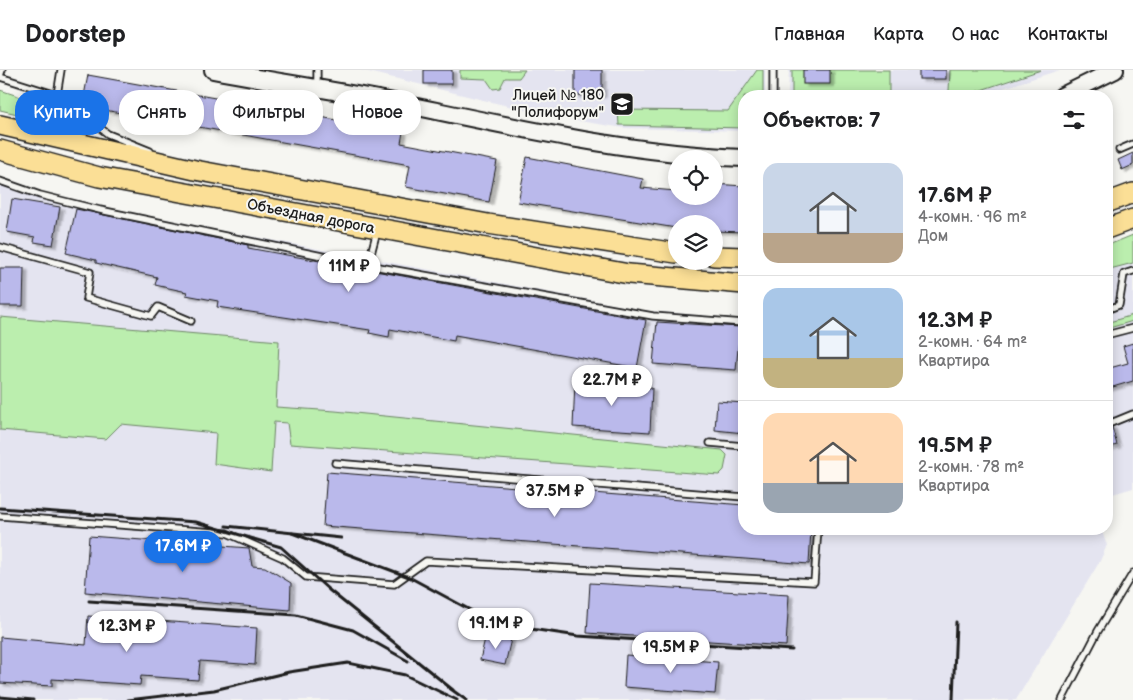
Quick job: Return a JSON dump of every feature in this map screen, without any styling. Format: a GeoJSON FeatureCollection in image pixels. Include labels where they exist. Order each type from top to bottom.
{"type":"FeatureCollection","features":[{"type":"Feature","properties":{"kind":"main road","name":"Объездная дорога"},"geometry":{"type":"LineString","coordinates":[[0,125],[196,170],[488,224],[668,252]]}},
{"type":"Feature","properties":{"kind":"main road","name":"Объездная дорога"},"geometry":{"type":"LineString","coordinates":[[0,150],[99,177],[629,274],[738,283]]}},
{"type":"Feature","properties":{"kind":"main road"},"geometry":{"type":"LineString","coordinates":[[1113,200],[1133,192]]}},
{"type":"Feature","properties":{"kind":"main road"},"geometry":{"type":"LineString","coordinates":[[1113,226],[1133,219]]}},
{"type":"Feature","properties":{"kind":"main road"},"geometry":{"type":"LineString","coordinates":[[723,257],[738,258]]}},
{"type":"Feature","properties":{"kind":"street"},"geometry":{"type":"LineString","coordinates":[[213,70],[400,103],[543,133],[648,148],[738,157]]}},
{"type":"Feature","properties":{"kind":"street"},"geometry":{"type":"LineString","coordinates":[[1074,90],[1114,70]]}},
{"type":"Feature","properties":{"kind":"lane"},"geometry":{"type":"LineString","coordinates":[[2,70],[0,76],[42,90]]}},
{"type":"Feature","properties":{"kind":"lane"},"geometry":{"type":"LineString","coordinates":[[58,90],[61,70]]}},
{"type":"Feature","properties":{"kind":"lane"},"geometry":{"type":"LineString","coordinates":[[316,89],[317,70]]}},
{"type":"Feature","properties":{"kind":"lane"},"geometry":{"type":"LineString","coordinates":[[773,90],[774,70]]}},
{"type":"Feature","properties":{"kind":"lane"},"geometry":{"type":"LineString","coordinates":[[109,134],[196,170]]}},
{"type":"Feature","properties":{"kind":"lane"},"geometry":{"type":"LineString","coordinates":[[1119,150],[1133,144]]}},
{"type":"Feature","properties":{"kind":"lane"},"geometry":{"type":"LineString","coordinates":[[0,181],[40,195],[100,210],[368,265],[652,316],[738,323]]}},
{"type":"Feature","properties":{"kind":"lane"},"geometry":{"type":"LineString","coordinates":[[368,265],[377,228]]}},
{"type":"Feature","properties":{"kind":"lane"},"geometry":{"type":"LineString","coordinates":[[0,247],[90,272],[86,298],[151,316],[158,307],[191,321]]}},
{"type":"Feature","properties":{"kind":"lane"},"geometry":{"type":"LineString","coordinates":[[1113,307],[1119,305],[1124,274],[1133,271]]}},
{"type":"Feature","properties":{"kind":"lane"},"geometry":{"type":"LineString","coordinates":[[1113,333],[1133,328]]}},
{"type":"Feature","properties":{"kind":"lane"},"geometry":{"type":"LineString","coordinates":[[1113,422],[1133,414]]}},
{"type":"Feature","properties":{"kind":"lane"},"geometry":{"type":"LineString","coordinates":[[710,443],[738,445]]}},
{"type":"Feature","properties":{"kind":"lane"},"geometry":{"type":"LineString","coordinates":[[335,462],[738,496]]}},
{"type":"Feature","properties":{"kind":"lane"},"geometry":{"type":"LineString","coordinates":[[0,516],[227,533],[284,558],[306,577],[394,584],[426,561],[814,582],[818,535]]}},
{"type":"Feature","properties":{"kind":"lane"},"geometry":{"type":"LineString","coordinates":[[1062,700],[1098,631],[1133,572]]}},
{"type":"Feature","properties":{"kind":"shaded area","name":"Лицей № 180 \"Полифорум\""},"geometry":{"type":"Polygon","coordinates":[[[361,70],[765,70],[765,90],[738,90],[738,131],[624,128],[553,117],[361,70]]]}},
{"type":"Feature","properties":{"kind":"shaded area"},"geometry":{"type":"Polygon","coordinates":[[[789,70],[1060,70],[997,90],[788,90],[789,70]]]}},
{"type":"Feature","properties":{"kind":"shaded area"},"geometry":{"type":"Polygon","coordinates":[[[0,179],[84,205],[649,311],[738,318],[738,535],[1103,535],[1107,545],[1100,561],[1016,700],[0,700],[0,179]]]}},
{"type":"Feature","properties":{"kind":"shaded area"},"geometry":{"type":"Polygon","coordinates":[[[1133,260],[1133,488],[1113,494],[1113,264],[1133,260]]]}},
{"type":"Feature","properties":{"kind":"green space"},"geometry":{"type":"Polygon","coordinates":[[[460,70],[525,70],[519,78],[505,78],[500,88],[493,89],[486,79],[460,78],[460,70]]]}},
{"type":"Feature","properties":{"kind":"green space"},"geometry":{"type":"Polygon","coordinates":[[[757,70],[763,70],[763,90],[743,90],[757,70]]]}},
{"type":"Feature","properties":{"kind":"green space"},"geometry":{"type":"Polygon","coordinates":[[[792,70],[889,70],[889,90],[792,90],[792,70]]]}},
{"type":"Feature","properties":{"kind":"green space"},"geometry":{"type":"Polygon","coordinates":[[[950,70],[1041,70],[981,90],[949,90],[950,70]]]}},
{"type":"Feature","properties":{"kind":"green space"},"geometry":{"type":"Polygon","coordinates":[[[0,90],[15,95],[15,113],[0,110],[0,90]]]}},
{"type":"Feature","properties":{"kind":"green space"},"geometry":{"type":"Polygon","coordinates":[[[738,97],[738,128],[619,125],[618,110],[728,111],[738,97]]]}},
{"type":"Feature","properties":{"kind":"green space"},"geometry":{"type":"Polygon","coordinates":[[[1133,235],[1133,263],[1113,268],[1113,243],[1133,235]]]}},
{"type":"Feature","properties":{"kind":"green space"},"geometry":{"type":"Polygon","coordinates":[[[1133,315],[1133,321],[1113,327],[1113,321],[1133,315]]]}},
{"type":"Feature","properties":{"kind":"green space"},"geometry":{"type":"Polygon","coordinates":[[[0,317],[279,341],[276,407],[335,411],[722,450],[727,455],[724,470],[719,475],[290,444],[287,423],[274,422],[271,472],[214,464],[216,433],[121,424],[106,439],[0,430],[0,317]]]}},
{"type":"Feature","properties":{"kind":"building"},"geometry":{"type":"Polygon","coordinates":[[[424,70],[452,70],[452,84],[424,84],[424,70]]]}},
{"type":"Feature","properties":{"kind":"building"},"geometry":{"type":"Polygon","coordinates":[[[575,70],[602,70],[602,95],[575,95],[575,70]]]}},
{"type":"Feature","properties":{"kind":"building"},"geometry":{"type":"Polygon","coordinates":[[[803,70],[830,70],[830,84],[803,84],[803,70]]]}},
{"type":"Feature","properties":{"kind":"building"},"geometry":{"type":"Polygon","coordinates":[[[919,70],[946,70],[946,79],[919,79],[919,70]]]}},
{"type":"Feature","properties":{"kind":"building"},"geometry":{"type":"Polygon","coordinates":[[[88,75],[171,90],[119,90],[119,113],[109,111],[109,90],[85,90],[88,75]]]}},
{"type":"Feature","properties":{"kind":"building"},"geometry":{"type":"Polygon","coordinates":[[[204,96],[214,98],[214,130],[204,128],[204,96]]]}},
{"type":"Feature","properties":{"kind":"building"},"geometry":{"type":"Polygon","coordinates":[[[323,118],[333,119],[333,135],[402,135],[401,143],[497,161],[489,202],[406,187],[410,165],[243,135],[323,135],[323,118]]]}},
{"type":"Feature","properties":{"kind":"building"},"geometry":{"type":"Polygon","coordinates":[[[1133,153],[1133,165],[1122,170],[1118,160],[1133,153]]]}},
{"type":"Feature","properties":{"kind":"building"},"geometry":{"type":"Polygon","coordinates":[[[527,157],[643,179],[641,188],[668,190],[668,205],[723,205],[723,185],[738,186],[738,232],[723,231],[723,215],[668,215],[668,227],[518,202],[527,157]]]}},
{"type":"Feature","properties":{"kind":"building"},"geometry":{"type":"Polygon","coordinates":[[[12,199],[60,207],[53,245],[34,242],[35,237],[7,232],[12,199]]]}},
{"type":"Feature","properties":{"kind":"building"},"geometry":{"type":"Polygon","coordinates":[[[76,209],[248,245],[248,248],[646,320],[637,368],[455,335],[454,341],[390,329],[389,337],[369,333],[370,330],[217,307],[218,301],[186,295],[187,292],[155,285],[157,277],[96,263],[96,260],[66,253],[76,209]]]}},
{"type":"Feature","properties":{"kind":"building"},"geometry":{"type":"Polygon","coordinates":[[[0,268],[24,268],[23,306],[0,306],[0,268]]]}},
{"type":"Feature","properties":{"kind":"building"},"geometry":{"type":"Polygon","coordinates":[[[657,322],[738,327],[736,370],[653,364],[657,322]]]}},
{"type":"Feature","properties":{"kind":"building"},"geometry":{"type":"Polygon","coordinates":[[[1133,343],[1133,381],[1113,387],[1113,367],[1128,363],[1123,346],[1133,343]]]}},
{"type":"Feature","properties":{"kind":"building"},"geometry":{"type":"Polygon","coordinates":[[[575,382],[652,388],[650,432],[573,427],[575,382]]]}},
{"type":"Feature","properties":{"kind":"building"},"geometry":{"type":"Polygon","coordinates":[[[717,401],[738,403],[738,432],[715,430],[717,401]]]}},
{"type":"Feature","properties":{"kind":"building"},"geometry":{"type":"Polygon","coordinates":[[[1113,431],[1117,445],[1113,446],[1113,431]]]}},
{"type":"Feature","properties":{"kind":"building"},"geometry":{"type":"Polygon","coordinates":[[[327,472],[738,505],[738,535],[811,535],[809,564],[323,526],[327,472]]]}},
{"type":"Feature","properties":{"kind":"building"},"geometry":{"type":"Polygon","coordinates":[[[89,536],[249,548],[252,566],[265,567],[291,583],[290,610],[85,592],[89,536]]]}},
{"type":"Feature","properties":{"kind":"building"},"geometry":{"type":"Polygon","coordinates":[[[590,583],[789,595],[786,646],[587,633],[590,583]]]}},
{"type":"Feature","properties":{"kind":"building"},"geometry":{"type":"Polygon","coordinates":[[[88,616],[257,628],[255,665],[200,661],[198,680],[141,676],[140,685],[52,679],[52,686],[0,683],[0,637],[86,645],[88,616]]]}},
{"type":"Feature","properties":{"kind":"building"},"geometry":{"type":"Polygon","coordinates":[[[486,634],[511,639],[505,665],[480,660],[486,634]]]}},
{"type":"Feature","properties":{"kind":"building"},"geometry":{"type":"Polygon","coordinates":[[[626,655],[718,662],[715,694],[624,687],[626,655]]]}},
{"type":"Feature","properties":{"kind":"railway"},"geometry":{"type":"LineString","coordinates":[[0,508],[196,522],[281,547],[329,590],[453,690]]}},
{"type":"Feature","properties":{"kind":"railway"},"geometry":{"type":"LineString","coordinates":[[226,526],[341,538]]}},
{"type":"Feature","properties":{"kind":"railway"},"geometry":{"type":"LineString","coordinates":[[292,533],[409,577],[474,612],[524,628],[578,636],[792,650]]}},
{"type":"Feature","properties":{"kind":"railway"},"geometry":{"type":"LineString","coordinates":[[89,601],[296,615],[353,630],[408,661]]}},
{"type":"Feature","properties":{"kind":"railway"},"geometry":{"type":"LineString","coordinates":[[953,700],[956,622]]}},
{"type":"Feature","properties":{"kind":"railway"},"geometry":{"type":"LineString","coordinates":[[128,700],[214,690],[289,672],[348,663],[405,675],[457,700]]}},
{"type":"Feature","properties":{"kind":"railway"},"geometry":{"type":"LineString","coordinates":[[448,687],[466,700]]}},
{"type":"Feature","properties":{"kind":"railway"},"geometry":{"type":"LineString","coordinates":[[0,697],[33,700]]}},
{"type":"Feature","properties":{"kind":"place","name":"Лицей № 180 \"Полифорум\""},"geometry":{"type":"Point","coordinates":[622,104]}}]}
